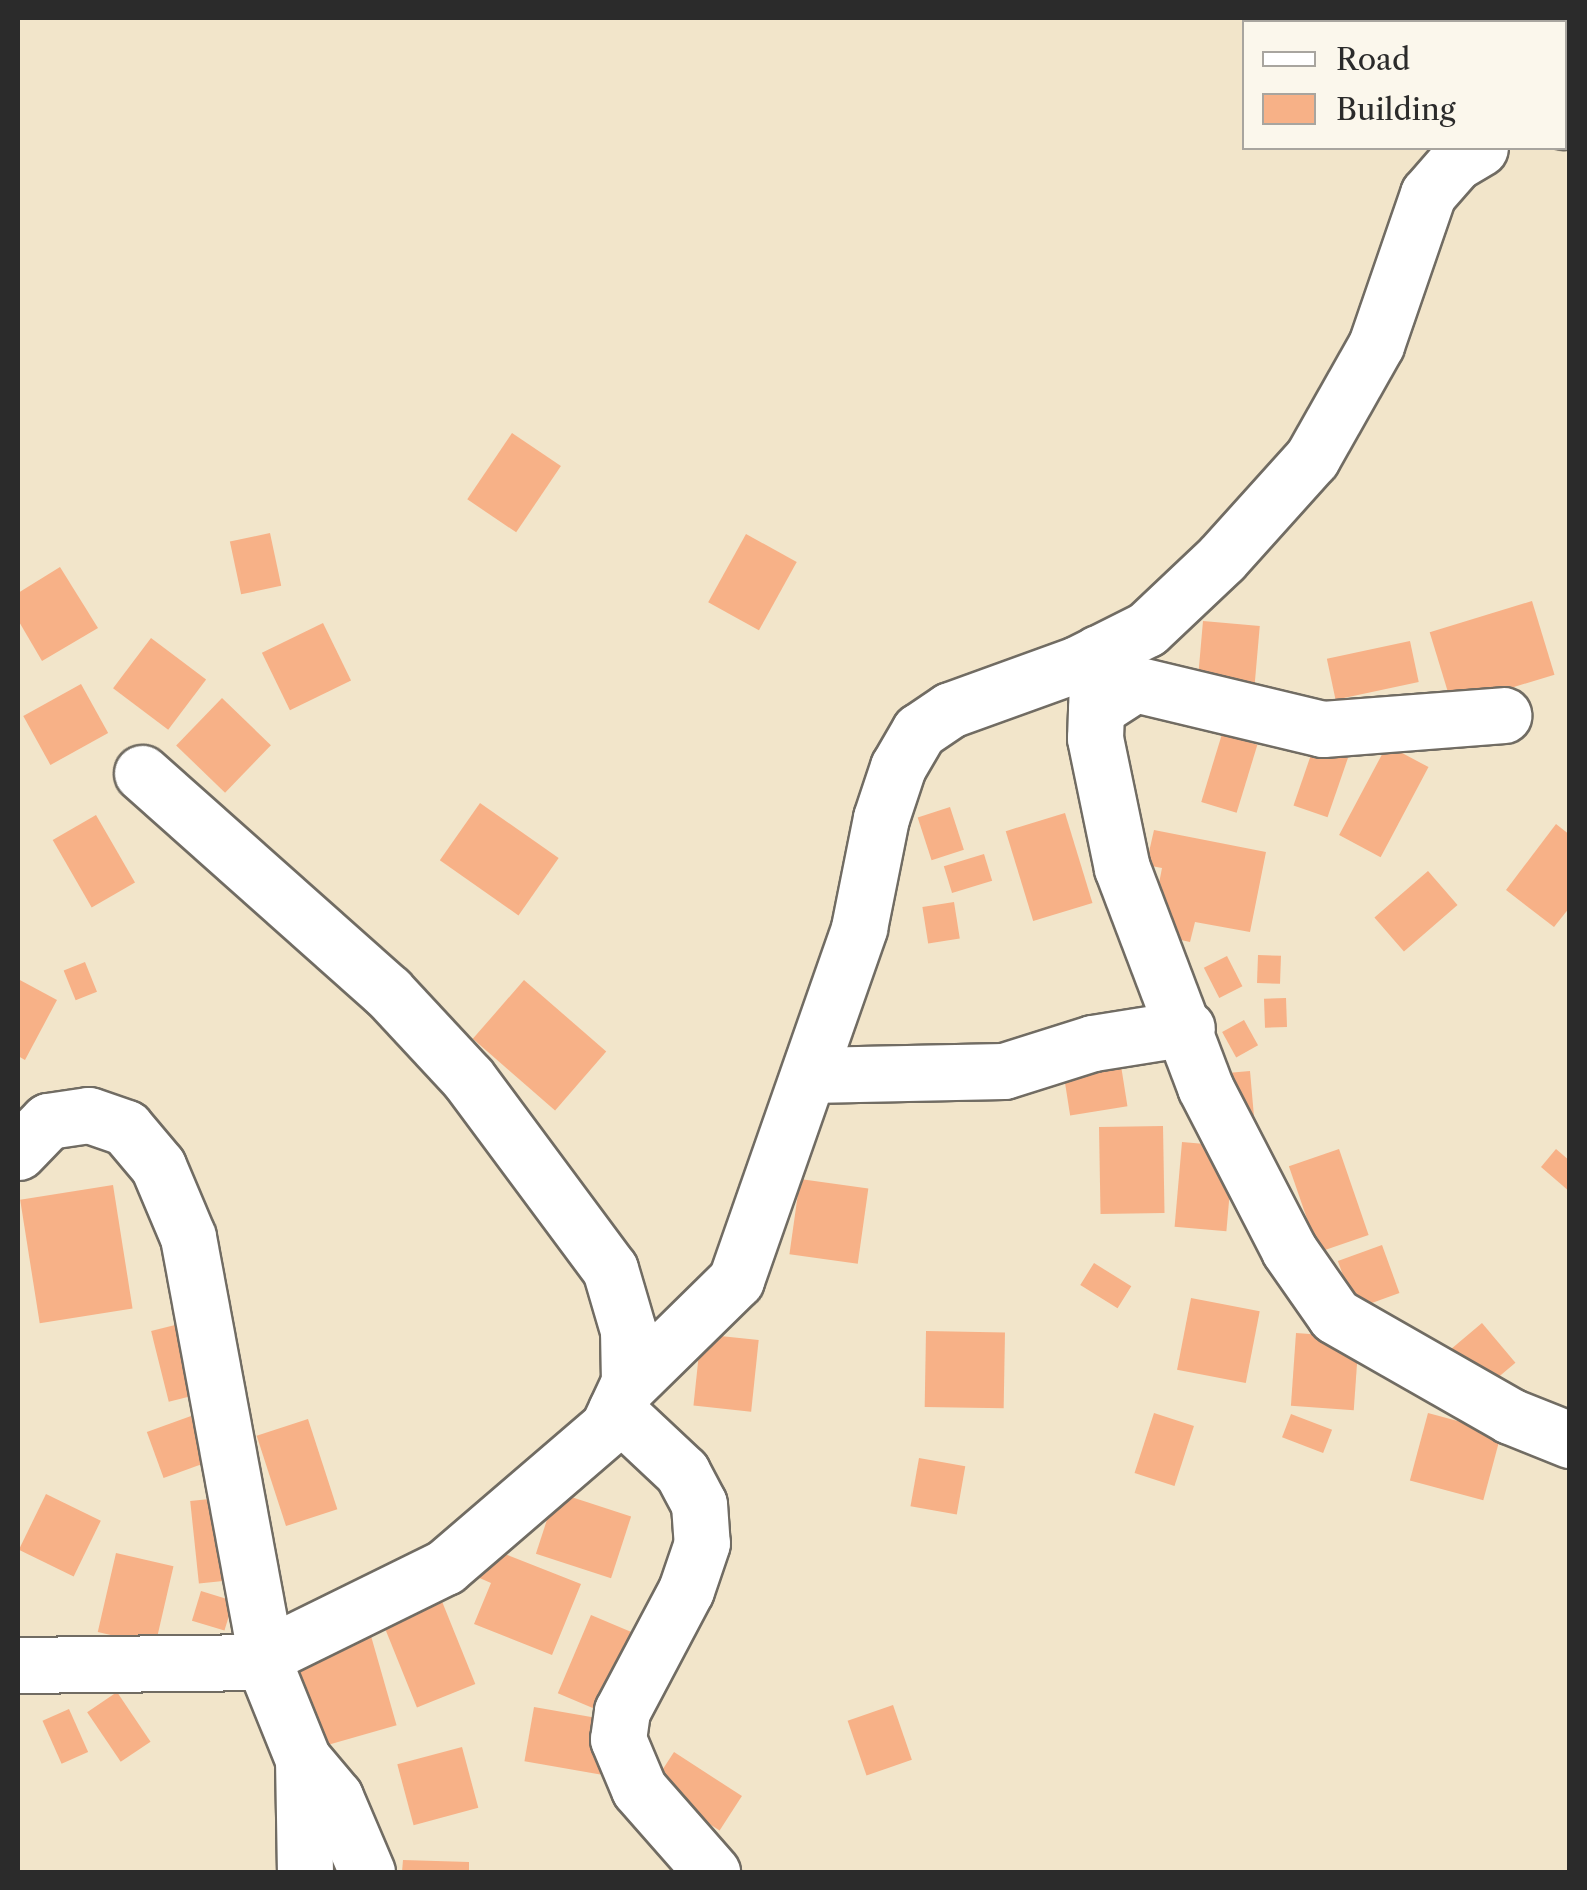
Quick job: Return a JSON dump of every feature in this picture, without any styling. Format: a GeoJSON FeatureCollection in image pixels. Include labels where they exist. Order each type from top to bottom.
{"type":"FeatureCollection","features":[{"type":"Feature","properties":{"kind":"street"},"geometry":{"type":"LineString","coordinates":[[18,1665],[268,1658],[445,1567],[608,1427],[622,1398],[736,1280],[859,928],[881,818],[898,767],[919,731],[998,688],[1098,653],[1147,629],[1312,458],[1376,345],[1428,194],[1455,163],[1477,150]]}},
{"type":"Feature","properties":{"kind":"street"},"geometry":{"type":"LineString","coordinates":[[1098,653],[1095,738],[1122,868],[1187,1028],[1205,1087],[1289,1250],[1336,1316],[1510,1416],[1570,1440]]}},
{"type":"Feature","properties":{"kind":"street"},"geometry":{"type":"LineString","coordinates":[[1096,709],[1134,684],[1324,729],[1503,715]]}},
{"type":"Feature","properties":{"kind":"street"},"geometry":{"type":"LineString","coordinates":[[142,773],[388,992],[468,1078],[610,1269],[628,1330],[622,1398],[682,1472],[699,1504],[702,1543],[686,1590],[622,1711],[618,1739],[639,1789],[712,1872]]}},
{"type":"Feature","properties":{"kind":"street"},"geometry":{"type":"LineString","coordinates":[[810,1074],[1004,1071],[1094,1043],[1187,1028]]}},
{"type":"Feature","properties":{"kind":"street"},"geometry":{"type":"LineString","coordinates":[[18,1152],[48,1121],[90,1115],[126,1128],[158,1166],[188,1237],[282,1716],[303,1759],[335,1797],[368,1872]]}},
{"type":"Feature","properties":{"kind":"street"},"geometry":{"type":"LineString","coordinates":[[303,1759],[305,1872]]}},
{"type":"Feature","properties":{"kind":"building"},"geometry":{"type":"Polygon","coordinates":[[[512,433],[561,466],[516,532],[467,499],[512,433]]]}},
{"type":"Feature","properties":{"kind":"building"},"geometry":{"type":"Polygon","coordinates":[[[270,533],[281,586],[241,594],[230,542],[270,533]]]}},
{"type":"Feature","properties":{"kind":"building"},"geometry":{"type":"Polygon","coordinates":[[[746,534],[797,562],[759,630],[708,602],[746,534]]]}},
{"type":"Feature","properties":{"kind":"building"},"geometry":{"type":"Polygon","coordinates":[[[60,567],[98,628],[42,661],[18,620],[18,593],[60,567]]]}},
{"type":"Feature","properties":{"kind":"building"},"geometry":{"type":"Polygon","coordinates":[[[1532,601],[1555,675],[1452,706],[1430,632],[1532,601]]]}},
{"type":"Feature","properties":{"kind":"building"},"geometry":{"type":"Polygon","coordinates":[[[1203,621],[1260,626],[1254,693],[1197,688],[1203,621]]]}},
{"type":"Feature","properties":{"kind":"building"},"geometry":{"type":"Polygon","coordinates":[[[323,623],[351,681],[290,710],[262,653],[323,623]]]}},
{"type":"Feature","properties":{"kind":"building"},"geometry":{"type":"Polygon","coordinates":[[[151,638],[206,680],[168,730],[113,688],[151,638]]]}},
{"type":"Feature","properties":{"kind":"building"},"geometry":{"type":"Polygon","coordinates":[[[1410,641],[1419,682],[1336,700],[1327,659],[1410,641]]]}},
{"type":"Feature","properties":{"kind":"building"},"geometry":{"type":"Polygon","coordinates":[[[81,684],[108,733],[50,765],[23,716],[81,684]]]}},
{"type":"Feature","properties":{"kind":"building"},"geometry":{"type":"Polygon","coordinates":[[[222,698],[271,745],[225,793],[176,745],[222,698]]]}},
{"type":"Feature","properties":{"kind":"building"},"geometry":{"type":"Polygon","coordinates":[[[1222,734],[1257,745],[1237,813],[1201,802],[1222,734]]]}},
{"type":"Feature","properties":{"kind":"building"},"geometry":{"type":"Polygon","coordinates":[[[1387,745],[1428,767],[1381,857],[1339,835],[1387,745]]]}},
{"type":"Feature","properties":{"kind":"building"},"geometry":{"type":"Polygon","coordinates":[[[1314,746],[1348,758],[1328,817],[1293,806],[1314,746]]]}},
{"type":"Feature","properties":{"kind":"building"},"geometry":{"type":"Polygon","coordinates":[[[480,803],[559,858],[518,915],[440,860],[480,803]]]}},
{"type":"Feature","properties":{"kind":"building"},"geometry":{"type":"Polygon","coordinates":[[[950,807],[964,850],[932,860],[918,818],[950,807]]]}},
{"type":"Feature","properties":{"kind":"building"},"geometry":{"type":"Polygon","coordinates":[[[1065,813],[1092,903],[1033,921],[1006,831],[1065,813]]]}},
{"type":"Feature","properties":{"kind":"building"},"geometry":{"type":"Polygon","coordinates":[[[96,815],[135,883],[92,908],[53,840],[96,815]]]}},
{"type":"Feature","properties":{"kind":"building"},"geometry":{"type":"Polygon","coordinates":[[[1556,824],[1570,835],[1570,907],[1554,927],[1506,890],[1556,824]]]}},
{"type":"Feature","properties":{"kind":"building"},"geometry":{"type":"Polygon","coordinates":[[[1154,830],[1266,852],[1250,932],[1195,922],[1190,942],[1163,936],[1153,914],[1162,868],[1146,865],[1154,830]]]}},
{"type":"Feature","properties":{"kind":"building"},"geometry":{"type":"Polygon","coordinates":[[[984,854],[992,881],[952,893],[944,866],[984,854]]]}},
{"type":"Feature","properties":{"kind":"building"},"geometry":{"type":"Polygon","coordinates":[[[1428,871],[1458,905],[1404,952],[1374,918],[1428,871]]]}},
{"type":"Feature","properties":{"kind":"building"},"geometry":{"type":"Polygon","coordinates":[[[954,902],[960,939],[928,944],[922,907],[954,902]]]}},
{"type":"Feature","properties":{"kind":"building"},"geometry":{"type":"Polygon","coordinates":[[[1258,955],[1281,956],[1280,984],[1257,983],[1258,955]]]}},
{"type":"Feature","properties":{"kind":"building"},"geometry":{"type":"Polygon","coordinates":[[[1227,956],[1242,986],[1219,998],[1204,968],[1227,956]]]}},
{"type":"Feature","properties":{"kind":"building"},"geometry":{"type":"Polygon","coordinates":[[[85,962],[97,992],[76,1000],[64,971],[85,962]]]}},
{"type":"Feature","properties":{"kind":"building"},"geometry":{"type":"Polygon","coordinates":[[[18,979],[57,1000],[25,1060],[18,1056],[18,979]]]}},
{"type":"Feature","properties":{"kind":"building"},"geometry":{"type":"Polygon","coordinates":[[[524,980],[606,1052],[555,1110],[473,1039],[524,980]]]}},
{"type":"Feature","properties":{"kind":"building"},"geometry":{"type":"Polygon","coordinates":[[[1286,998],[1287,1027],[1265,1028],[1264,999],[1286,998]]]}},
{"type":"Feature","properties":{"kind":"building"},"geometry":{"type":"Polygon","coordinates":[[[1244,1020],[1258,1045],[1236,1057],[1222,1032],[1244,1020]]]}},
{"type":"Feature","properties":{"kind":"building"},"geometry":{"type":"Polygon","coordinates":[[[1119,1053],[1127,1106],[1070,1115],[1062,1062],[1119,1053]]]}},
{"type":"Feature","properties":{"kind":"building"},"geometry":{"type":"Polygon","coordinates":[[[1250,1071],[1255,1125],[1235,1127],[1230,1073],[1250,1071]]]}},
{"type":"Feature","properties":{"kind":"building"},"geometry":{"type":"Polygon","coordinates":[[[1163,1126],[1165,1213],[1101,1214],[1099,1127],[1163,1126]]]}},
{"type":"Feature","properties":{"kind":"building"},"geometry":{"type":"Polygon","coordinates":[[[1182,1142],[1234,1147],[1226,1231],[1175,1227],[1182,1142]]]}},
{"type":"Feature","properties":{"kind":"building"},"geometry":{"type":"Polygon","coordinates":[[[1339,1149],[1369,1235],[1319,1252],[1289,1166],[1339,1149]]]}},
{"type":"Feature","properties":{"kind":"building"},"geometry":{"type":"Polygon","coordinates":[[[1556,1149],[1570,1161],[1570,1192],[1541,1167],[1556,1149]]]}},
{"type":"Feature","properties":{"kind":"building"},"geometry":{"type":"Polygon","coordinates":[[[800,1179],[868,1189],[858,1264],[789,1254],[800,1179]]]}},
{"type":"Feature","properties":{"kind":"building"},"geometry":{"type":"Polygon","coordinates":[[[113,1185],[133,1308],[40,1323],[20,1200],[113,1185]]]}},
{"type":"Feature","properties":{"kind":"building"},"geometry":{"type":"Polygon","coordinates":[[[1382,1245],[1399,1293],[1355,1309],[1338,1261],[1382,1245]]]}},
{"type":"Feature","properties":{"kind":"building"},"geometry":{"type":"Polygon","coordinates":[[[1094,1263],[1131,1286],[1118,1308],[1080,1285],[1094,1263]]]}},
{"type":"Feature","properties":{"kind":"building"},"geometry":{"type":"Polygon","coordinates":[[[1191,1298],[1260,1311],[1246,1383],[1177,1370],[1191,1298]]]}},
{"type":"Feature","properties":{"kind":"building"},"geometry":{"type":"Polygon","coordinates":[[[187,1322],[205,1393],[169,1402],[151,1331],[187,1322]]]}},
{"type":"Feature","properties":{"kind":"building"},"geometry":{"type":"Polygon","coordinates":[[[1482,1323],[1515,1363],[1482,1390],[1449,1351],[1482,1323]]]}},
{"type":"Feature","properties":{"kind":"building"},"geometry":{"type":"Polygon","coordinates":[[[926,1331],[1005,1332],[1004,1408],[925,1407],[926,1331]]]}},
{"type":"Feature","properties":{"kind":"building"},"geometry":{"type":"Polygon","coordinates":[[[1296,1333],[1359,1337],[1354,1410],[1291,1406],[1296,1333]]]}},
{"type":"Feature","properties":{"kind":"building"},"geometry":{"type":"Polygon","coordinates":[[[701,1334],[759,1340],[751,1412],[693,1406],[701,1334]]]}},
{"type":"Feature","properties":{"kind":"building"},"geometry":{"type":"Polygon","coordinates":[[[1154,1413],[1194,1426],[1174,1486],[1135,1473],[1154,1413]]]}},
{"type":"Feature","properties":{"kind":"building"},"geometry":{"type":"Polygon","coordinates":[[[1428,1413],[1501,1433],[1483,1500],[1410,1481],[1428,1413]]]}},
{"type":"Feature","properties":{"kind":"building"},"geometry":{"type":"Polygon","coordinates":[[[1291,1414],[1332,1430],[1323,1453],[1282,1437],[1291,1414]]]}},
{"type":"Feature","properties":{"kind":"building"},"geometry":{"type":"Polygon","coordinates":[[[191,1416],[208,1462],[164,1478],[147,1432],[191,1416]]]}},
{"type":"Feature","properties":{"kind":"building"},"geometry":{"type":"Polygon","coordinates":[[[308,1419],[337,1509],[286,1526],[257,1436],[308,1419]]]}},
{"type":"Feature","properties":{"kind":"building"},"geometry":{"type":"Polygon","coordinates":[[[919,1458],[965,1466],[957,1514],[910,1506],[919,1458]]]}},
{"type":"Feature","properties":{"kind":"building"},"geometry":{"type":"Polygon","coordinates":[[[556,1492],[631,1516],[611,1578],[536,1554],[556,1492]]]}},
{"type":"Feature","properties":{"kind":"building"},"geometry":{"type":"Polygon","coordinates":[[[46,1494],[101,1521],[74,1576],[19,1550],[46,1494]]]}},
{"type":"Feature","properties":{"kind":"building"},"geometry":{"type":"Polygon","coordinates":[[[229,1497],[238,1580],[199,1584],[190,1501],[229,1497]]]}},
{"type":"Feature","properties":{"kind":"building"},"geometry":{"type":"Polygon","coordinates":[[[487,1547],[581,1584],[552,1655],[474,1624],[491,1583],[475,1576],[487,1547]]]}},
{"type":"Feature","properties":{"kind":"building"},"geometry":{"type":"Polygon","coordinates":[[[116,1553],[173,1566],[155,1645],[98,1632],[116,1553]]]}},
{"type":"Feature","properties":{"kind":"building"},"geometry":{"type":"Polygon","coordinates":[[[201,1591],[234,1601],[224,1631],[192,1621],[201,1591]]]}},
{"type":"Feature","properties":{"kind":"building"},"geometry":{"type":"Polygon","coordinates":[[[439,1594],[475,1684],[417,1708],[381,1618],[439,1594]]]}},
{"type":"Feature","properties":{"kind":"building"},"geometry":{"type":"Polygon","coordinates":[[[591,1615],[634,1633],[601,1712],[558,1693],[591,1615]]]}},
{"type":"Feature","properties":{"kind":"building"},"geometry":{"type":"Polygon","coordinates":[[[369,1629],[397,1725],[321,1747],[293,1651],[369,1629]]]}},
{"type":"Feature","properties":{"kind":"building"},"geometry":{"type":"Polygon","coordinates":[[[117,1692],[151,1742],[121,1762],[87,1712],[117,1692]]]}},
{"type":"Feature","properties":{"kind":"building"},"geometry":{"type":"Polygon","coordinates":[[[893,1705],[912,1760],[866,1775],[848,1721],[893,1705]]]}},
{"type":"Feature","properties":{"kind":"building"},"geometry":{"type":"Polygon","coordinates":[[[534,1707],[610,1720],[600,1775],[524,1761],[534,1707]]]}},
{"type":"Feature","properties":{"kind":"building"},"geometry":{"type":"Polygon","coordinates":[[[69,1709],[88,1752],[62,1764],[43,1721],[69,1709]]]}},
{"type":"Feature","properties":{"kind":"building"},"geometry":{"type":"Polygon","coordinates":[[[462,1747],[478,1808],[414,1825],[397,1764],[462,1747]]]}},
{"type":"Feature","properties":{"kind":"building"},"geometry":{"type":"Polygon","coordinates":[[[674,1752],[742,1796],[720,1831],[652,1786],[674,1752]]]}},
{"type":"Feature","properties":{"kind":"building"},"geometry":{"type":"Polygon","coordinates":[[[403,1860],[469,1862],[469,1872],[402,1872],[403,1860]]]}}]}
